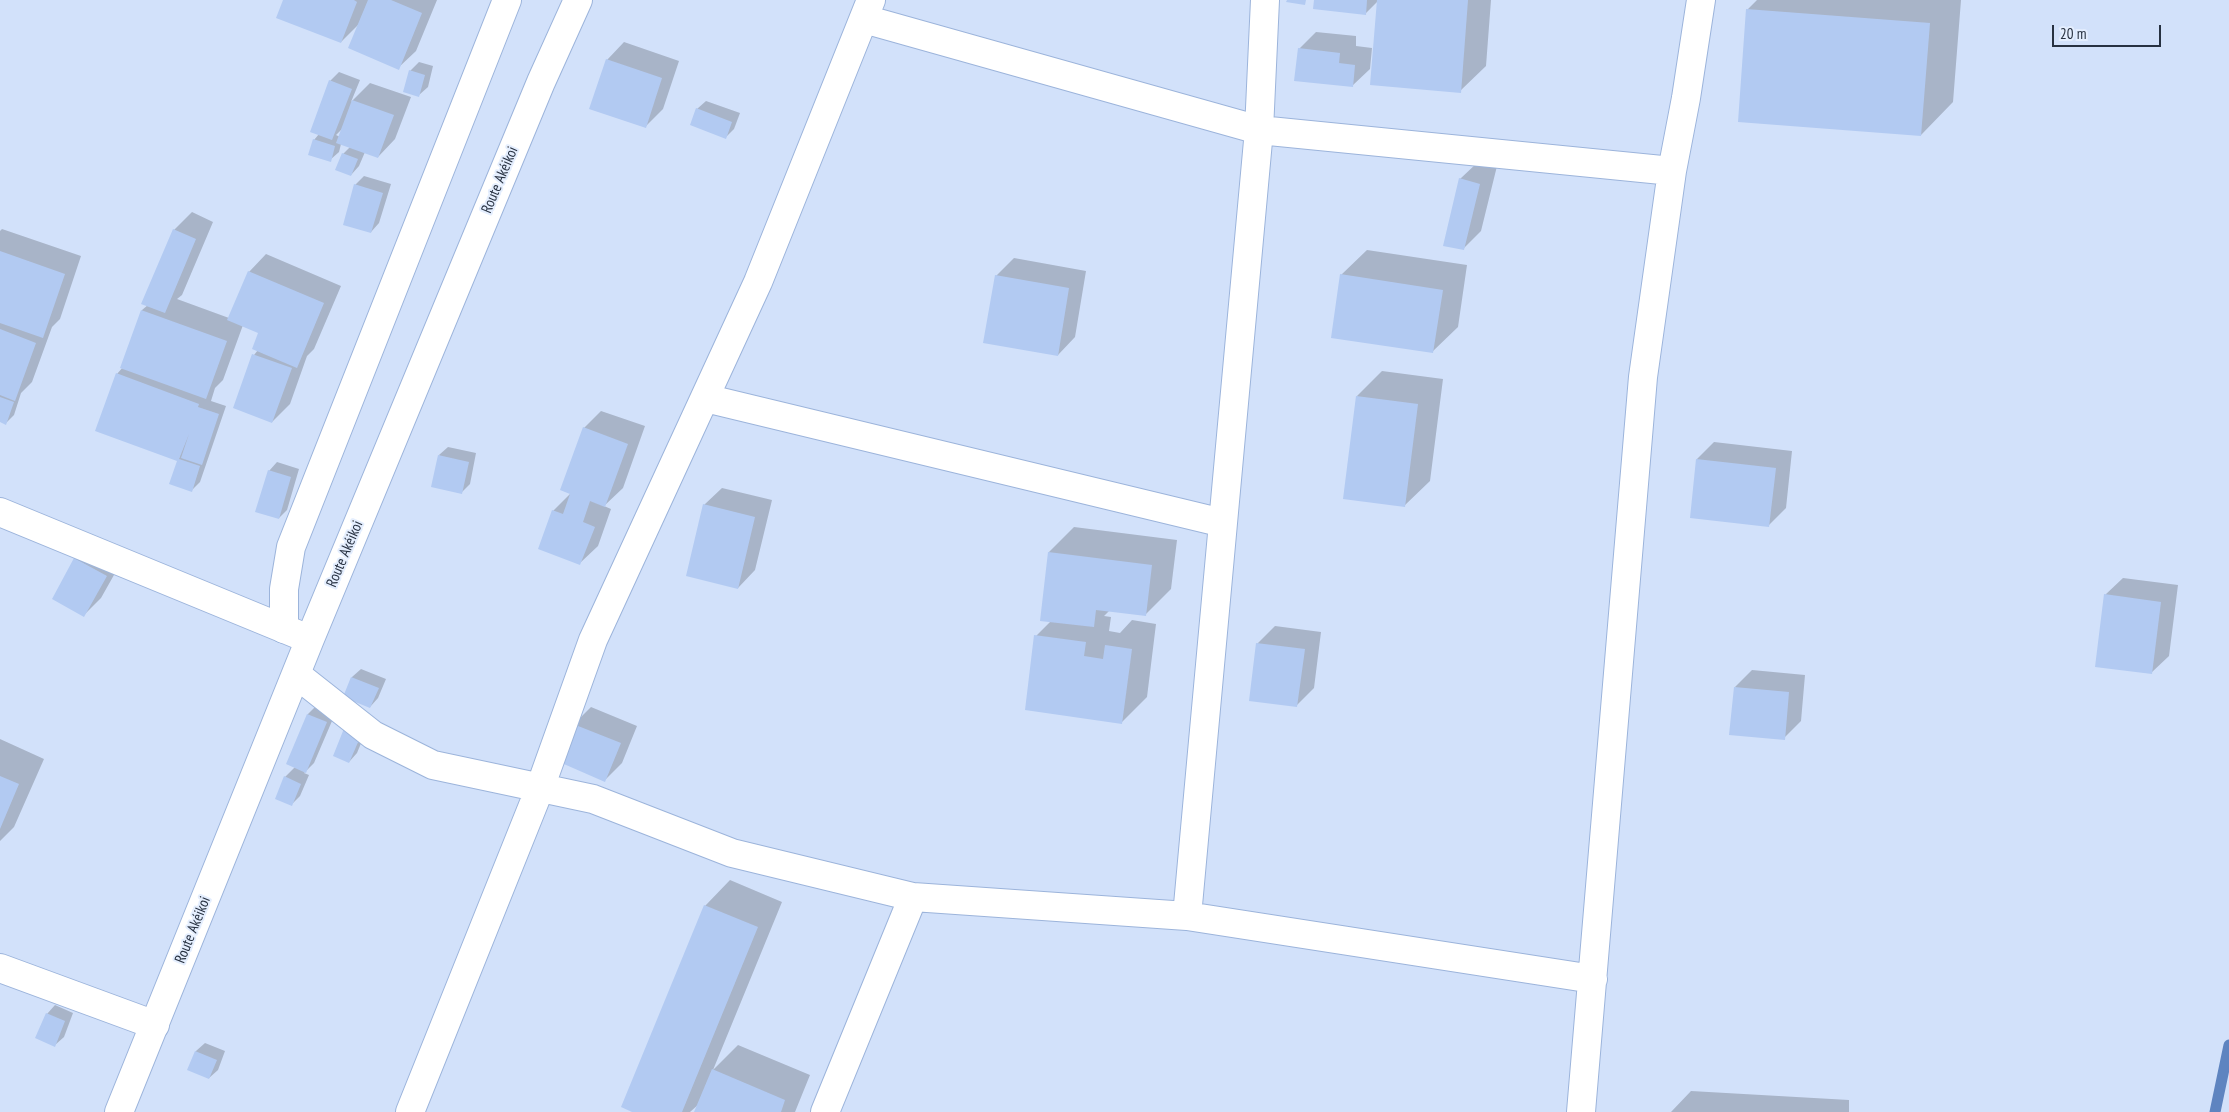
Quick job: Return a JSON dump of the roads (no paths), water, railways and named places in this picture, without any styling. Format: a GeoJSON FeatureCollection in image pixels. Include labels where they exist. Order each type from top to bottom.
{"type":"FeatureCollection","features":[{"type":"Feature","properties":{"kind":"street"},"geometry":{"type":"LineString","coordinates":[[284,629],[284,589],[291,547],[508,0]]}},
{"type":"Feature","properties":{"kind":"street","name":"Route Akéikoi"},"geometry":{"type":"LineString","coordinates":[[119,1112],[310,639],[541,82],[578,0]]}},
{"type":"Feature","properties":{"kind":"street"},"geometry":{"type":"LineString","coordinates":[[1187,916],[1260,130],[1265,0]]}},
{"type":"Feature","properties":{"kind":"street"},"geometry":{"type":"LineString","coordinates":[[1580,1112],[1593,979],[1643,376],[1672,172],[1686,98],[1700,0]]}},
{"type":"Feature","properties":{"kind":"street"},"geometry":{"type":"LineString","coordinates":[[410,1112],[540,788],[593,640],[758,282],[867,10],[1260,130],[1672,172]]}},
{"type":"Feature","properties":{"kind":"street"},"geometry":{"type":"LineString","coordinates":[[705,398],[1223,523]]}},
{"type":"Feature","properties":{"kind":"street"},"geometry":{"type":"LineString","coordinates":[[0,512],[310,639]]}},
{"type":"Feature","properties":{"kind":"street"},"geometry":{"type":"LineString","coordinates":[[296,675],[373,735],[433,765],[593,799],[732,853],[913,897],[1187,916],[1593,979]]}},
{"type":"Feature","properties":{"kind":"street"},"geometry":{"type":"LineString","coordinates":[[825,1112],[913,897]]}},
{"type":"Feature","properties":{"kind":"street"},"geometry":{"type":"LineString","coordinates":[[0,968],[155,1025]]}},
{"type":"Feature","properties":{"kind":"waterway"},"geometry":{"type":"LineString","coordinates":[[2215,1112],[2229,1045]]}}]}
